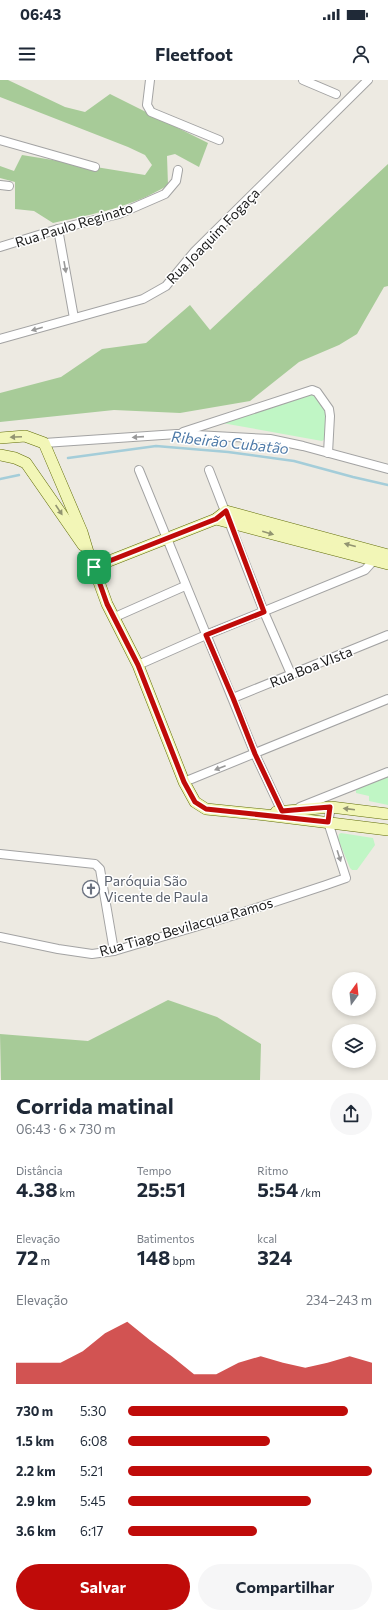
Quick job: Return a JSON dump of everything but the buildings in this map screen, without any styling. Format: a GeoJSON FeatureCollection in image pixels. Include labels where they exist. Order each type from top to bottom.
{"type":"FeatureCollection","features":[{"type":"Feature","properties":{"kind":"main road"},"geometry":{"type":"LineString","coordinates":[[88,552],[38,477],[26,463],[15,458],[0,455],[0,439],[25,436],[44,444],[82,532],[107,604],[115,617],[138,665],[184,782],[195,802],[206,809],[266,815],[283,814],[388,830]]}},
{"type":"Feature","properties":{"kind":"main road"},"geometry":{"type":"LineString","coordinates":[[94,567],[216,519],[226,511],[375,556],[388,564]]}},
{"type":"Feature","properties":{"kind":"main road"},"geometry":{"type":"LineString","coordinates":[[216,519],[375,556],[388,555]]}},
{"type":"Feature","properties":{"kind":"main road"},"geometry":{"type":"LineString","coordinates":[[283,814],[294,810],[330,807],[388,814]]}},
{"type":"Feature","properties":{"kind":"street"},"geometry":{"type":"LineString","coordinates":[[150,80],[147,105],[151,112],[219,140]]}},
{"type":"Feature","properties":{"kind":"street"},"geometry":{"type":"LineString","coordinates":[[303,80],[336,94]]}},
{"type":"Feature","properties":{"kind":"street","name":"Rua Joaquim Fogaça"},"geometry":{"type":"LineString","coordinates":[[0,339],[143,300],[166,286],[195,251],[368,80]]}},
{"type":"Feature","properties":{"kind":"street"},"geometry":{"type":"LineString","coordinates":[[0,140],[95,167]]}},
{"type":"Feature","properties":{"kind":"street","name":"Rua Paulo Reginato"},"geometry":{"type":"LineString","coordinates":[[0,247],[58,229],[119,214],[165,194],[176,180],[178,170]]}},
{"type":"Feature","properties":{"kind":"street"},"geometry":{"type":"LineString","coordinates":[[0,184],[9,186]]}},
{"type":"Feature","properties":{"kind":"street"},"geometry":{"type":"LineString","coordinates":[[58,229],[74,318]]}},
{"type":"Feature","properties":{"kind":"street"},"geometry":{"type":"LineString","coordinates":[[177,434],[309,390],[314,390],[317,392],[330,412],[328,453]]}},
{"type":"Feature","properties":{"kind":"street"},"geometry":{"type":"LineString","coordinates":[[44,444],[177,434],[270,439],[388,469]]}},
{"type":"Feature","properties":{"kind":"street"},"geometry":{"type":"LineString","coordinates":[[139,470],[185,586],[233,698],[255,754],[283,814]]}},
{"type":"Feature","properties":{"kind":"street"},"geometry":{"type":"LineString","coordinates":[[209,470],[264,612],[291,674]]}},
{"type":"Feature","properties":{"kind":"street"},"geometry":{"type":"LineString","coordinates":[[138,665],[206,635],[365,570],[375,556]]}},
{"type":"Feature","properties":{"kind":"street"},"geometry":{"type":"LineString","coordinates":[[115,617],[185,586]]}},
{"type":"Feature","properties":{"kind":"street","name":"Rua Boa VIsta"},"geometry":{"type":"LineString","coordinates":[[233,698],[388,635]]}},
{"type":"Feature","properties":{"kind":"street"},"geometry":{"type":"LineString","coordinates":[[184,782],[388,699]]}},
{"type":"Feature","properties":{"kind":"street"},"geometry":{"type":"LineString","coordinates":[[294,810],[388,772]]}},
{"type":"Feature","properties":{"kind":"street"},"geometry":{"type":"LineString","coordinates":[[328,822],[330,807]]}},
{"type":"Feature","properties":{"kind":"street","name":"Rua Tiago Bevilacqua Ramos"},"geometry":{"type":"LineString","coordinates":[[0,938],[92,954],[114,951],[326,886],[346,878],[328,822]]}},
{"type":"Feature","properties":{"kind":"street"},"geometry":{"type":"LineString","coordinates":[[0,854],[95,864],[99,866],[114,951]]}},
{"type":"Feature","properties":{"kind":"green space"},"geometry":{"type":"Polygon","coordinates":[[[0,80],[8,80],[65,107],[85,112],[110,94],[208,143],[199,167],[175,154],[167,156],[168,185],[155,193],[112,209],[53,223],[34,211],[15,209],[15,182],[0,178],[0,166],[14,171],[22,155],[145,175],[152,165],[145,155],[128,147],[0,97],[0,80]]]}},
{"type":"Feature","properties":{"kind":"green space"},"geometry":{"type":"Polygon","coordinates":[[[388,164],[388,286],[384,287],[357,334],[339,345],[299,362],[250,401],[180,413],[114,410],[0,422],[0,393],[61,377],[102,349],[146,343],[190,305],[210,330],[388,164]]]}},
{"type":"Feature","properties":{"kind":"green space"},"geometry":{"type":"Polygon","coordinates":[[[308,393],[315,395],[323,404],[327,425],[326,438],[322,441],[222,423],[282,404],[308,393]]]}},
{"type":"Feature","properties":{"kind":"green space"},"geometry":{"type":"Polygon","coordinates":[[[388,774],[388,805],[369,801],[369,796],[356,793],[356,787],[388,774]]]}},
{"type":"Feature","properties":{"kind":"green space"},"geometry":{"type":"Polygon","coordinates":[[[341,833],[373,838],[375,845],[357,870],[352,870],[350,868],[338,839],[339,834],[341,833]]]}},
{"type":"Feature","properties":{"kind":"green space"},"geometry":{"type":"Polygon","coordinates":[[[168,1000],[217,1017],[261,1044],[260,1080],[1,1080],[0,1034],[88,1041],[168,1000]]]}},
{"type":"Feature","properties":{"kind":"waterway","name":"Ribeirão Cubatão"},"geometry":{"type":"LineString","coordinates":[[68,458],[156,446],[228,452],[294,461],[388,485]]}},
{"type":"Feature","properties":{"kind":"waterway","name":"Ribeirão Cubatão"},"geometry":{"type":"LineString","coordinates":[[0,479],[19,475]]}},
{"type":"Feature","properties":{"kind":"place","name":"Paróquia São Vicente de Paula"},"geometry":{"type":"Point","coordinates":[91,889]}},
{"type":"Feature","properties":{"kind":"route"},"geometry":{"type":"LineString","coordinates":[[226,511],[264,612],[206,635],[255,754],[282,811],[315,807],[330,807],[328,822],[206,809],[195,802],[184,782],[138,665],[115,617],[107,604],[94,567],[216,519],[226,511]]}}]}
